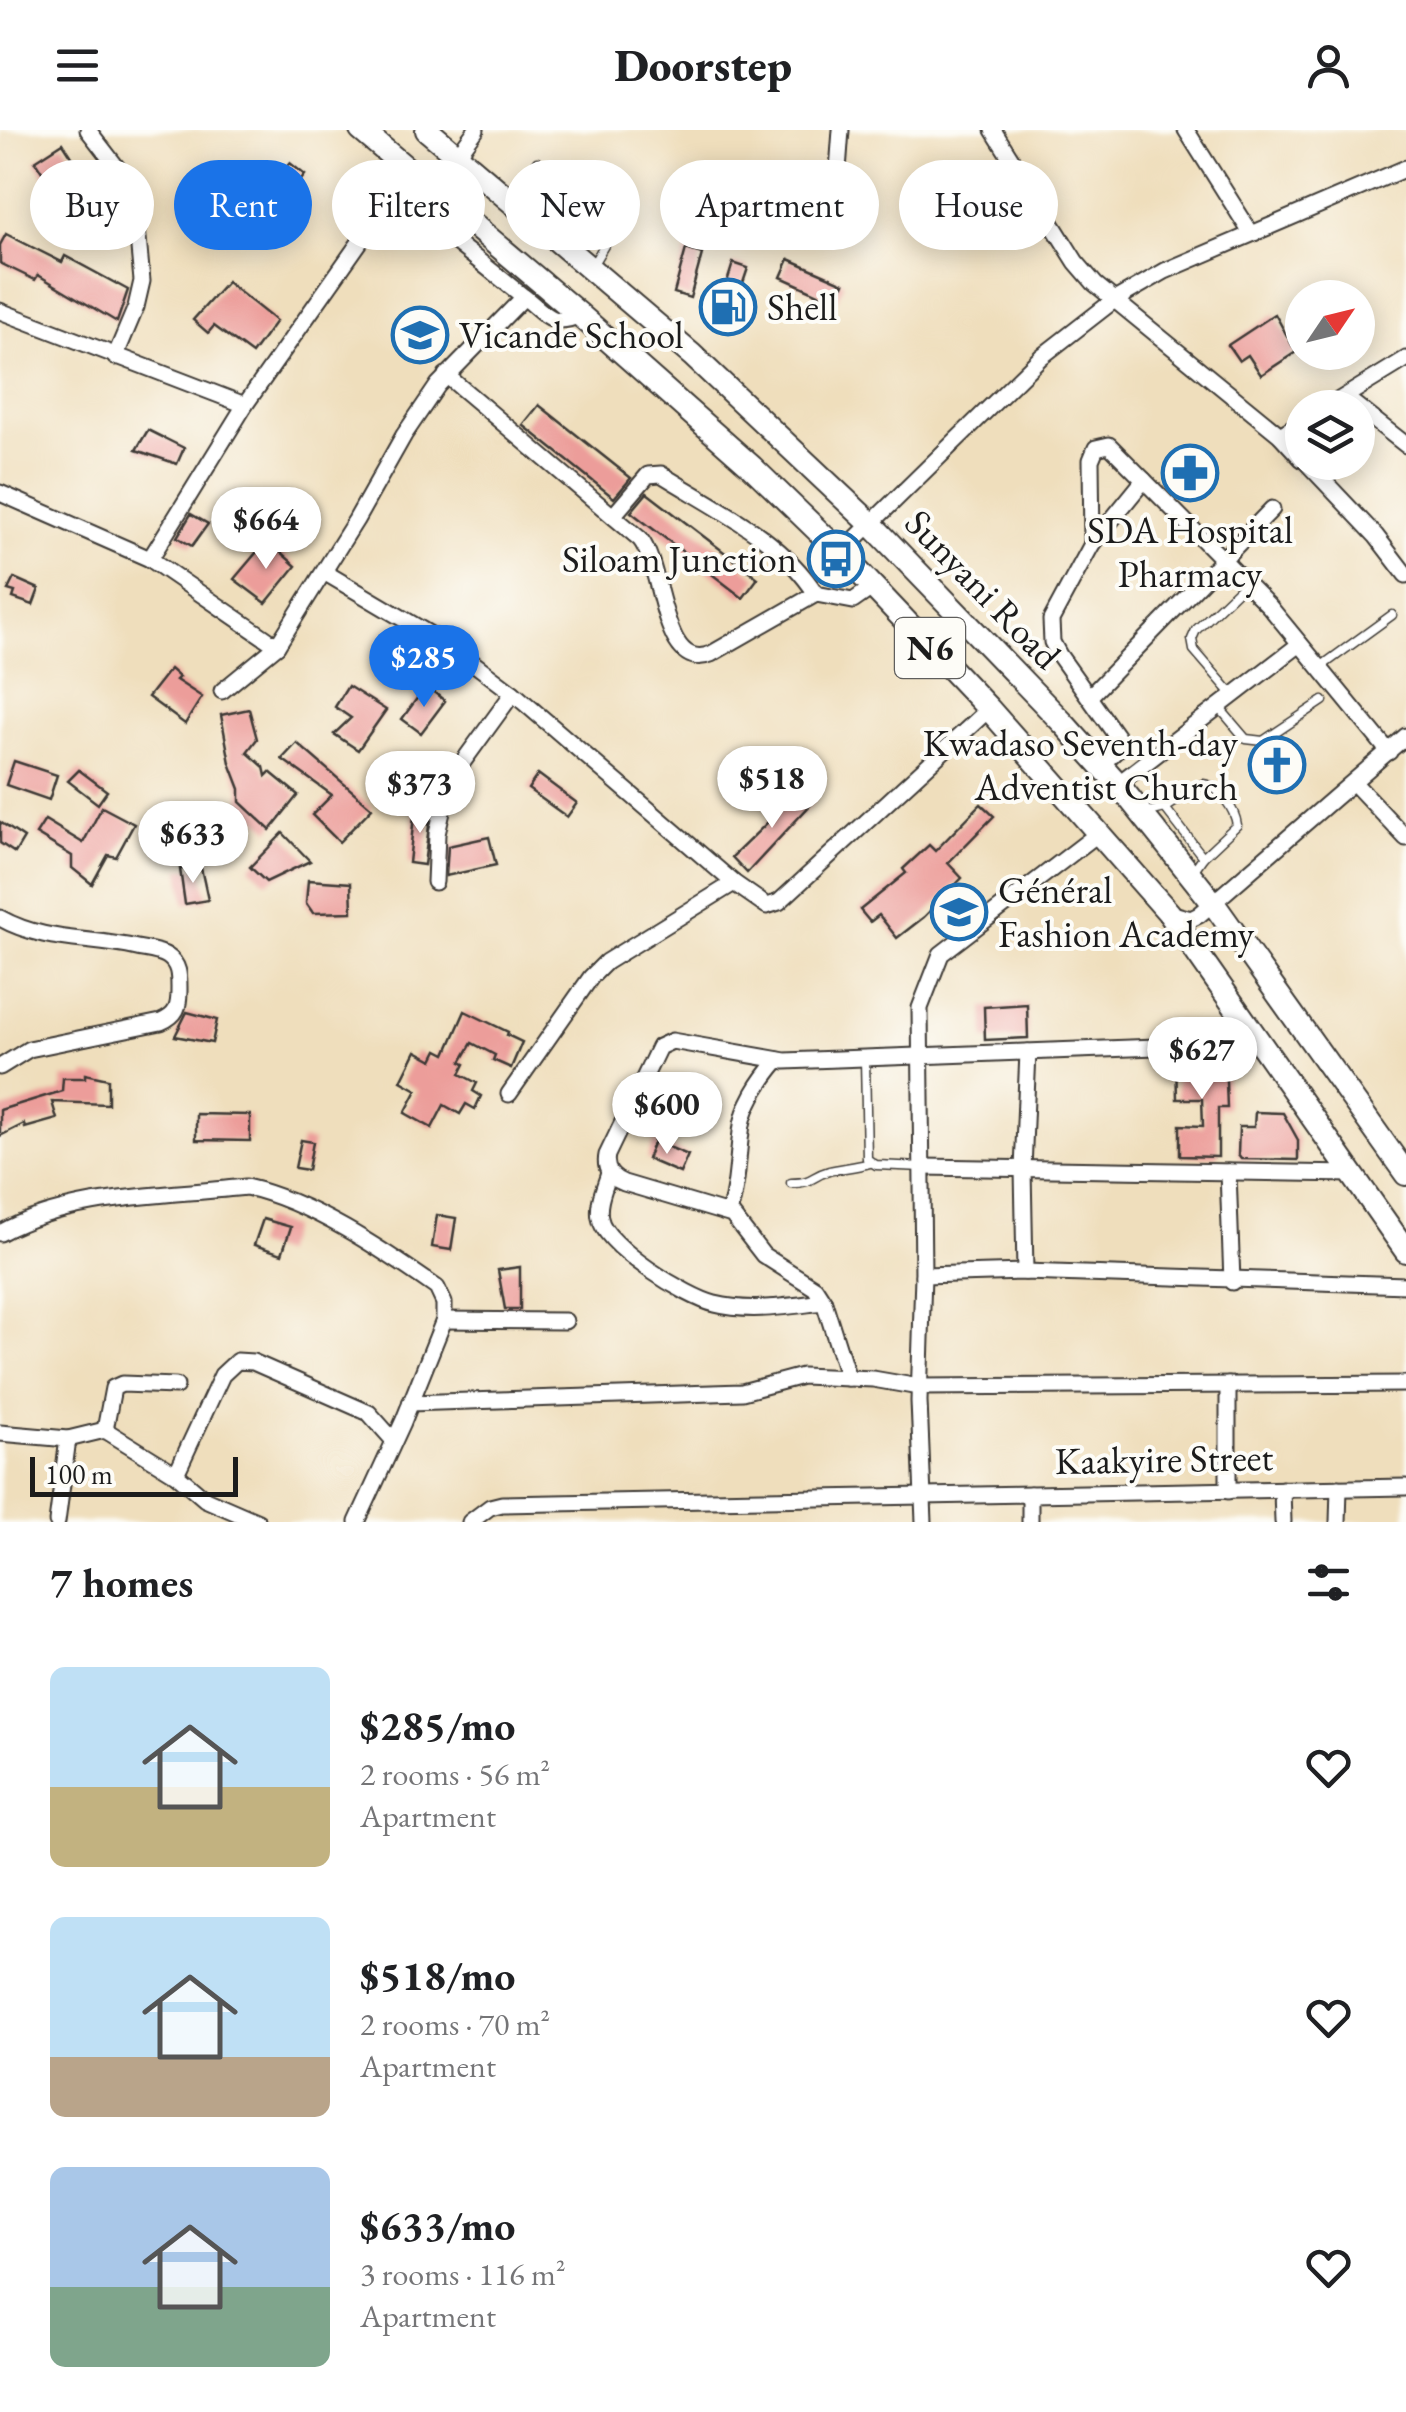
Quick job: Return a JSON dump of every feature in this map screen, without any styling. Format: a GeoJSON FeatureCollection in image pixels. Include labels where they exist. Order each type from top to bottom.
{"type":"FeatureCollection","features":[{"type":"Feature","properties":{"kind":"main road","name":"N6"},"geometry":{"type":"LineString","coordinates":[[361,130],[752,467],[841,553],[988,709],[1169,913],[1406,1252]]}},
{"type":"Feature","properties":{"kind":"main road","name":"Sunyani Road"},"geometry":{"type":"LineString","coordinates":[[426,130],[692,355],[870,523],[994,650],[1118,784],[1213,903],[1406,1174]]}},
{"type":"Feature","properties":{"kind":"street"},"geometry":{"type":"LineString","coordinates":[[88,130],[122,174],[136,204],[142,281],[136,308],[115,357]]}},
{"type":"Feature","properties":{"kind":"street"},"geometry":{"type":"LineString","coordinates":[[457,156],[476,130]]}},
{"type":"Feature","properties":{"kind":"street"},"geometry":{"type":"LineString","coordinates":[[839,160],[841,130]]}},
{"type":"Feature","properties":{"kind":"street"},"geometry":{"type":"LineString","coordinates":[[993,130],[1012,160]]}},
{"type":"Feature","properties":{"kind":"street"},"geometry":{"type":"LineString","coordinates":[[1186,130],[1251,233]]}},
{"type":"Feature","properties":{"kind":"street"},"geometry":{"type":"LineString","coordinates":[[841,553],[1041,357],[1113,301],[1142,283],[1251,233],[1406,168]]}},
{"type":"Feature","properties":{"kind":"street"},"geometry":{"type":"LineString","coordinates":[[150,560],[245,405],[390,202],[404,202],[554,321],[580,315]]}},
{"type":"Feature","properties":{"kind":"street"},"geometry":{"type":"LineString","coordinates":[[1058,233],[1076,262],[1113,301],[1157,332],[1285,440]]}},
{"type":"Feature","properties":{"kind":"street"},"geometry":{"type":"LineString","coordinates":[[222,691],[277,646],[404,435],[446,375],[524,297]]}},
{"type":"Feature","properties":{"kind":"street"},"geometry":{"type":"LineString","coordinates":[[0,310],[245,405]]}},
{"type":"Feature","properties":{"kind":"street"},"geometry":{"type":"LineString","coordinates":[[1355,390],[1406,359]]}},
{"type":"Feature","properties":{"kind":"street"},"geometry":{"type":"LineString","coordinates":[[446,375],[648,548],[672,637],[690,658],[712,654],[816,594],[853,600],[873,587]]}},
{"type":"Feature","properties":{"kind":"street"},"geometry":{"type":"LineString","coordinates":[[1375,422],[1406,446]]}},
{"type":"Feature","properties":{"kind":"street"},"geometry":{"type":"LineString","coordinates":[[1280,435],[1285,432]]}},
{"type":"Feature","properties":{"kind":"street"},"geometry":{"type":"LineString","coordinates":[[1092,544],[1092,453],[1109,444],[1269,606],[1390,752]]}},
{"type":"Feature","properties":{"kind":"street"},"geometry":{"type":"LineString","coordinates":[[614,516],[648,476],[661,474],[776,548],[799,569],[816,594]]}},
{"type":"Feature","properties":{"kind":"street"},"geometry":{"type":"LineString","coordinates":[[1101,766],[1118,749],[1120,741],[1059,654],[1050,630],[1092,544],[1144,480]]}},
{"type":"Feature","properties":{"kind":"street"},"geometry":{"type":"LineString","coordinates":[[1322,480],[1376,536],[1406,575]]}},
{"type":"Feature","properties":{"kind":"street"},"geometry":{"type":"LineString","coordinates":[[0,493],[150,560],[277,646]]}},
{"type":"Feature","properties":{"kind":"street"},"geometry":{"type":"LineString","coordinates":[[1091,695],[1272,509]]}},
{"type":"Feature","properties":{"kind":"street"},"geometry":{"type":"LineString","coordinates":[[324,572],[456,650],[513,693],[762,904],[779,902],[988,709]]}},
{"type":"Feature","properties":{"kind":"street"},"geometry":{"type":"LineString","coordinates":[[1118,784],[1300,644]]}},
{"type":"Feature","properties":{"kind":"street"},"geometry":{"type":"LineString","coordinates":[[435,882],[437,834],[448,781],[513,693]]}},
{"type":"Feature","properties":{"kind":"street"},"geometry":{"type":"LineString","coordinates":[[1169,913],[1190,919],[1213,903],[1406,736]]}},
{"type":"Feature","properties":{"kind":"street"},"geometry":{"type":"LineString","coordinates":[[1354,784],[1406,838]]}},
{"type":"Feature","properties":{"kind":"street"},"geometry":{"type":"LineString","coordinates":[[924,1522],[919,1387],[923,1275],[920,1008],[940,954],[1100,832]]}},
{"type":"Feature","properties":{"kind":"street"},"geometry":{"type":"LineString","coordinates":[[509,1094],[590,977],[606,962],[734,883]]}},
{"type":"Feature","properties":{"kind":"street"},"geometry":{"type":"LineString","coordinates":[[0,918],[33,934],[164,954],[179,972],[179,1004],[170,1018],[29,1049],[0,1067]]}},
{"type":"Feature","properties":{"kind":"street"},"geometry":{"type":"LineString","coordinates":[[848,1378],[824,1302],[815,1288],[764,1256],[729,1213],[624,1183],[609,1173],[606,1155],[659,1048],[672,1040],[778,1060],[1262,1043]]}},
{"type":"Feature","properties":{"kind":"street"},"geometry":{"type":"LineString","coordinates":[[1025,1272],[1023,1168],[1028,1052]]}},
{"type":"Feature","properties":{"kind":"street"},"geometry":{"type":"LineString","coordinates":[[729,1213],[739,1176],[740,1129],[748,1104],[778,1060]]}},
{"type":"Feature","properties":{"kind":"street"},"geometry":{"type":"LineString","coordinates":[[923,1168],[1353,1174]]}},
{"type":"Feature","properties":{"kind":"street"},"geometry":{"type":"LineString","coordinates":[[1228,1172],[1232,1282]]}},
{"type":"Feature","properties":{"kind":"street"},"geometry":{"type":"LineString","coordinates":[[609,1173],[599,1206],[600,1223],[617,1244],[683,1292],[716,1304],[751,1308],[824,1302]]}},
{"type":"Feature","properties":{"kind":"street"},"geometry":{"type":"LineString","coordinates":[[0,1233],[77,1205],[246,1187],[271,1192],[306,1210],[437,1288],[444,1303],[444,1320],[357,1522]]}},
{"type":"Feature","properties":{"kind":"street"},"geometry":{"type":"LineString","coordinates":[[923,1275],[1025,1272],[1406,1285]]}},
{"type":"Feature","properties":{"kind":"street"},"geometry":{"type":"LineString","coordinates":[[444,1320],[566,1321]]}},
{"type":"Feature","properties":{"kind":"street"},"geometry":{"type":"LineString","coordinates":[[176,1474],[222,1375],[237,1361],[253,1362],[369,1413],[394,1441]]}},
{"type":"Feature","properties":{"kind":"street"},"geometry":{"type":"LineString","coordinates":[[410,1403],[742,1392],[802,1376],[919,1387],[1406,1384]]}},
{"type":"Feature","properties":{"kind":"street"},"geometry":{"type":"LineString","coordinates":[[106,1430],[113,1388],[122,1384],[176,1386]]}},
{"type":"Feature","properties":{"kind":"street"},"geometry":{"type":"LineString","coordinates":[[1228,1385],[1228,1490]]}},
{"type":"Feature","properties":{"kind":"street"},"geometry":{"type":"LineString","coordinates":[[0,1433],[68,1439],[106,1430],[176,1474],[205,1498],[258,1522]]}},
{"type":"Feature","properties":{"kind":"street"},"geometry":{"type":"LineString","coordinates":[[57,1522],[68,1439]]}},
{"type":"Feature","properties":{"kind":"street","name":"Kaakyire Street"},"geometry":{"type":"LineString","coordinates":[[470,1522],[502,1504],[1406,1487]]}},
{"type":"Feature","properties":{"kind":"street"},"geometry":{"type":"LineString","coordinates":[[1338,1522],[1339,1488]]}},
{"type":"Feature","properties":{"kind":"street"},"geometry":{"type":"LineString","coordinates":[[1282,1490],[1282,1522]]}},
{"type":"Feature","properties":{"kind":"street"},"geometry":{"type":"LineString","coordinates":[[1030,1494],[1030,1522]]}},
{"type":"Feature","properties":{"kind":"lane"},"geometry":{"type":"LineString","coordinates":[[590,268],[601,250]]}},
{"type":"Feature","properties":{"kind":"lane"},"geometry":{"type":"LineString","coordinates":[[1232,694],[1194,650],[1192,639],[1196,630],[1245,582]]}},
{"type":"Feature","properties":{"kind":"lane"},"geometry":{"type":"LineString","coordinates":[[1319,668],[1392,614]]}},
{"type":"Feature","properties":{"kind":"lane"},"geometry":{"type":"LineString","coordinates":[[1217,705],[1246,738],[1263,741],[1323,701]]}},
{"type":"Feature","properties":{"kind":"lane"},"geometry":{"type":"LineString","coordinates":[[1140,812],[1165,808],[1198,786],[1215,787],[1235,815],[1237,826],[1202,857],[1194,870],[1194,879]]}},
{"type":"Feature","properties":{"kind":"lane"},"geometry":{"type":"LineString","coordinates":[[1165,808],[1202,857]]}},
{"type":"Feature","properties":{"kind":"lane"},"geometry":{"type":"LineString","coordinates":[[865,1058],[865,1153],[870,1163]]}},
{"type":"Feature","properties":{"kind":"lane"},"geometry":{"type":"LineString","coordinates":[[791,1183],[810,1183],[828,1171],[870,1163],[923,1168]]}},
{"type":"Feature","properties":{"kind":"building"},"geometry":{"type":"Polygon","coordinates":[[[63,143],[74,160],[37,160],[63,143]]]}},
{"type":"Feature","properties":{"kind":"building"},"geometry":{"type":"Polygon","coordinates":[[[6,234],[30,246],[30,250],[62,262],[65,256],[128,290],[117,322],[38,275],[35,280],[0,263],[0,245],[6,234]]]}},
{"type":"Feature","properties":{"kind":"building"},"geometry":{"type":"Polygon","coordinates":[[[686,250],[702,254],[690,298],[674,293],[686,250]]]}},
{"type":"Feature","properties":{"kind":"building"},"geometry":{"type":"Polygon","coordinates":[[[789,259],[844,283],[836,302],[781,277],[789,259]]]}},
{"type":"Feature","properties":{"kind":"building"},"geometry":{"type":"Polygon","coordinates":[[[733,263],[748,268],[733,313],[719,308],[733,263]]]}},
{"type":"Feature","properties":{"kind":"building"},"geometry":{"type":"Polygon","coordinates":[[[227,282],[276,321],[252,354],[214,326],[208,333],[193,320],[227,282]]]}},
{"type":"Feature","properties":{"kind":"building"},"geometry":{"type":"Polygon","coordinates":[[[1275,314],[1285,332],[1285,359],[1261,375],[1248,355],[1239,361],[1228,345],[1275,314]]]}},
{"type":"Feature","properties":{"kind":"building"},"geometry":{"type":"Polygon","coordinates":[[[539,405],[631,478],[614,498],[523,425],[539,405]]]}},
{"type":"Feature","properties":{"kind":"building"},"geometry":{"type":"Polygon","coordinates":[[[148,430],[184,448],[177,464],[136,450],[148,430]]]}},
{"type":"Feature","properties":{"kind":"building"},"geometry":{"type":"Polygon","coordinates":[[[647,493],[758,578],[743,598],[631,512],[647,493]]]}},
{"type":"Feature","properties":{"kind":"building"},"geometry":{"type":"Polygon","coordinates":[[[191,514],[208,524],[192,546],[177,537],[191,514]]]}},
{"type":"Feature","properties":{"kind":"building"},"geometry":{"type":"Polygon","coordinates":[[[267,540],[296,566],[266,603],[234,579],[267,540]]]}},
{"type":"Feature","properties":{"kind":"building"},"geometry":{"type":"Polygon","coordinates":[[[14,578],[39,589],[33,605],[13,598],[15,592],[8,590],[14,578]]]}},
{"type":"Feature","properties":{"kind":"building"},"geometry":{"type":"Polygon","coordinates":[[[170,669],[179,677],[176,680],[202,697],[185,724],[148,697],[170,669]]]}},
{"type":"Feature","properties":{"kind":"building"},"geometry":{"type":"Polygon","coordinates":[[[348,686],[386,710],[358,750],[334,734],[351,718],[335,707],[348,686]]]}},
{"type":"Feature","properties":{"kind":"building"},"geometry":{"type":"Polygon","coordinates":[[[426,686],[445,701],[421,733],[402,719],[426,686]]]}},
{"type":"Feature","properties":{"kind":"building"},"geometry":{"type":"Polygon","coordinates":[[[249,709],[257,739],[247,752],[264,767],[266,776],[270,772],[298,795],[270,830],[240,802],[221,715],[249,709]]]}},
{"type":"Feature","properties":{"kind":"building"},"geometry":{"type":"Polygon","coordinates":[[[297,743],[372,808],[339,842],[312,815],[332,795],[282,759],[297,743]]]}},
{"type":"Feature","properties":{"kind":"building"},"geometry":{"type":"Polygon","coordinates":[[[14,761],[57,775],[49,800],[6,785],[14,761]]]}},
{"type":"Feature","properties":{"kind":"building"},"geometry":{"type":"Polygon","coordinates":[[[79,770],[107,791],[98,804],[68,781],[79,770]]]}},
{"type":"Feature","properties":{"kind":"building"},"geometry":{"type":"Polygon","coordinates":[[[538,774],[577,803],[567,817],[528,789],[538,774]]]}},
{"type":"Feature","properties":{"kind":"building"},"geometry":{"type":"Polygon","coordinates":[[[802,789],[814,801],[747,873],[732,857],[802,789]]]}},
{"type":"Feature","properties":{"kind":"building"},"geometry":{"type":"Polygon","coordinates":[[[981,804],[994,816],[948,863],[962,878],[897,938],[879,915],[870,922],[860,910],[906,873],[903,869],[929,845],[935,851],[981,804]]]}},
{"type":"Feature","properties":{"kind":"building"},"geometry":{"type":"Polygon","coordinates":[[[415,806],[431,810],[424,865],[409,863],[415,806]]]}},
{"type":"Feature","properties":{"kind":"building"},"geometry":{"type":"Polygon","coordinates":[[[102,807],[134,824],[116,857],[108,855],[92,884],[72,868],[72,856],[36,834],[45,820],[83,843],[102,807]]]}},
{"type":"Feature","properties":{"kind":"building"},"geometry":{"type":"Polygon","coordinates":[[[0,822],[24,838],[15,853],[0,843],[0,822]]]}},
{"type":"Feature","properties":{"kind":"building"},"geometry":{"type":"Polygon","coordinates":[[[283,833],[310,861],[266,882],[250,867],[283,833]]]}},
{"type":"Feature","properties":{"kind":"building"},"geometry":{"type":"Polygon","coordinates":[[[489,837],[496,865],[446,876],[448,846],[489,837]]]}},
{"type":"Feature","properties":{"kind":"building"},"geometry":{"type":"Polygon","coordinates":[[[201,868],[208,900],[185,904],[180,869],[201,868]]]}},
{"type":"Feature","properties":{"kind":"building"},"geometry":{"type":"Polygon","coordinates":[[[308,880],[351,883],[352,912],[313,913],[306,903],[308,880]]]}},
{"type":"Feature","properties":{"kind":"building"},"geometry":{"type":"Polygon","coordinates":[[[1027,1004],[1028,1038],[985,1040],[984,1007],[1027,1004]]]}},
{"type":"Feature","properties":{"kind":"building"},"geometry":{"type":"Polygon","coordinates":[[[465,1011],[522,1042],[511,1068],[472,1043],[461,1062],[465,1064],[460,1074],[477,1083],[473,1091],[481,1096],[475,1109],[466,1104],[460,1114],[444,1105],[432,1128],[405,1113],[417,1090],[401,1081],[416,1051],[433,1060],[438,1050],[446,1054],[465,1011]]]}},
{"type":"Feature","properties":{"kind":"building"},"geometry":{"type":"Polygon","coordinates":[[[187,1012],[217,1020],[212,1043],[175,1036],[187,1012]]]}},
{"type":"Feature","properties":{"kind":"building"},"geometry":{"type":"Polygon","coordinates":[[[1225,1056],[1227,1108],[1218,1108],[1218,1157],[1180,1156],[1180,1125],[1203,1126],[1202,1099],[1177,1099],[1176,1058],[1225,1056]]]}},
{"type":"Feature","properties":{"kind":"building"},"geometry":{"type":"Polygon","coordinates":[[[85,1074],[108,1079],[108,1104],[52,1102],[57,1119],[25,1128],[24,1124],[0,1136],[0,1110],[62,1091],[63,1078],[85,1078],[85,1074]]]}},
{"type":"Feature","properties":{"kind":"building"},"geometry":{"type":"Polygon","coordinates":[[[1255,1112],[1283,1113],[1298,1140],[1298,1160],[1241,1159],[1239,1127],[1254,1127],[1255,1112]]]}},
{"type":"Feature","properties":{"kind":"building"},"geometry":{"type":"Polygon","coordinates":[[[196,1114],[250,1115],[250,1141],[196,1140],[196,1114]]]}},
{"type":"Feature","properties":{"kind":"building"},"geometry":{"type":"Polygon","coordinates":[[[301,1140],[313,1142],[308,1170],[295,1168],[301,1140]]]}},
{"type":"Feature","properties":{"kind":"building"},"geometry":{"type":"Polygon","coordinates":[[[654,1141],[688,1155],[680,1173],[647,1159],[654,1141]]]}},
{"type":"Feature","properties":{"kind":"building"},"geometry":{"type":"Polygon","coordinates":[[[437,1215],[456,1218],[451,1250],[432,1247],[437,1215]]]}},
{"type":"Feature","properties":{"kind":"building"},"geometry":{"type":"Polygon","coordinates":[[[263,1219],[291,1227],[282,1254],[254,1245],[263,1219]]]}},
{"type":"Feature","properties":{"kind":"building"},"geometry":{"type":"Polygon","coordinates":[[[520,1267],[520,1309],[505,1309],[498,1270],[520,1267]]]}},
{"type":"Feature","properties":{"kind":"place","name":"Shell"},"geometry":{"type":"Point","coordinates":[728,307]}},
{"type":"Feature","properties":{"kind":"place","name":"Vicande School"},"geometry":{"type":"Point","coordinates":[420,335]}},
{"type":"Feature","properties":{"kind":"place","name":"SDA Hospital Pharmacy"},"geometry":{"type":"Point","coordinates":[1190,473]}},
{"type":"Feature","properties":{"kind":"place","name":"Siloam Junction"},"geometry":{"type":"Point","coordinates":[836,559]}},
{"type":"Feature","properties":{"kind":"place","name":"Kwadaso Seventh-day Adventist Church"},"geometry":{"type":"Point","coordinates":[1277,765]}},
{"type":"Feature","properties":{"kind":"place","name":"Général Fashion Academy"},"geometry":{"type":"Point","coordinates":[959,912]}}]}
